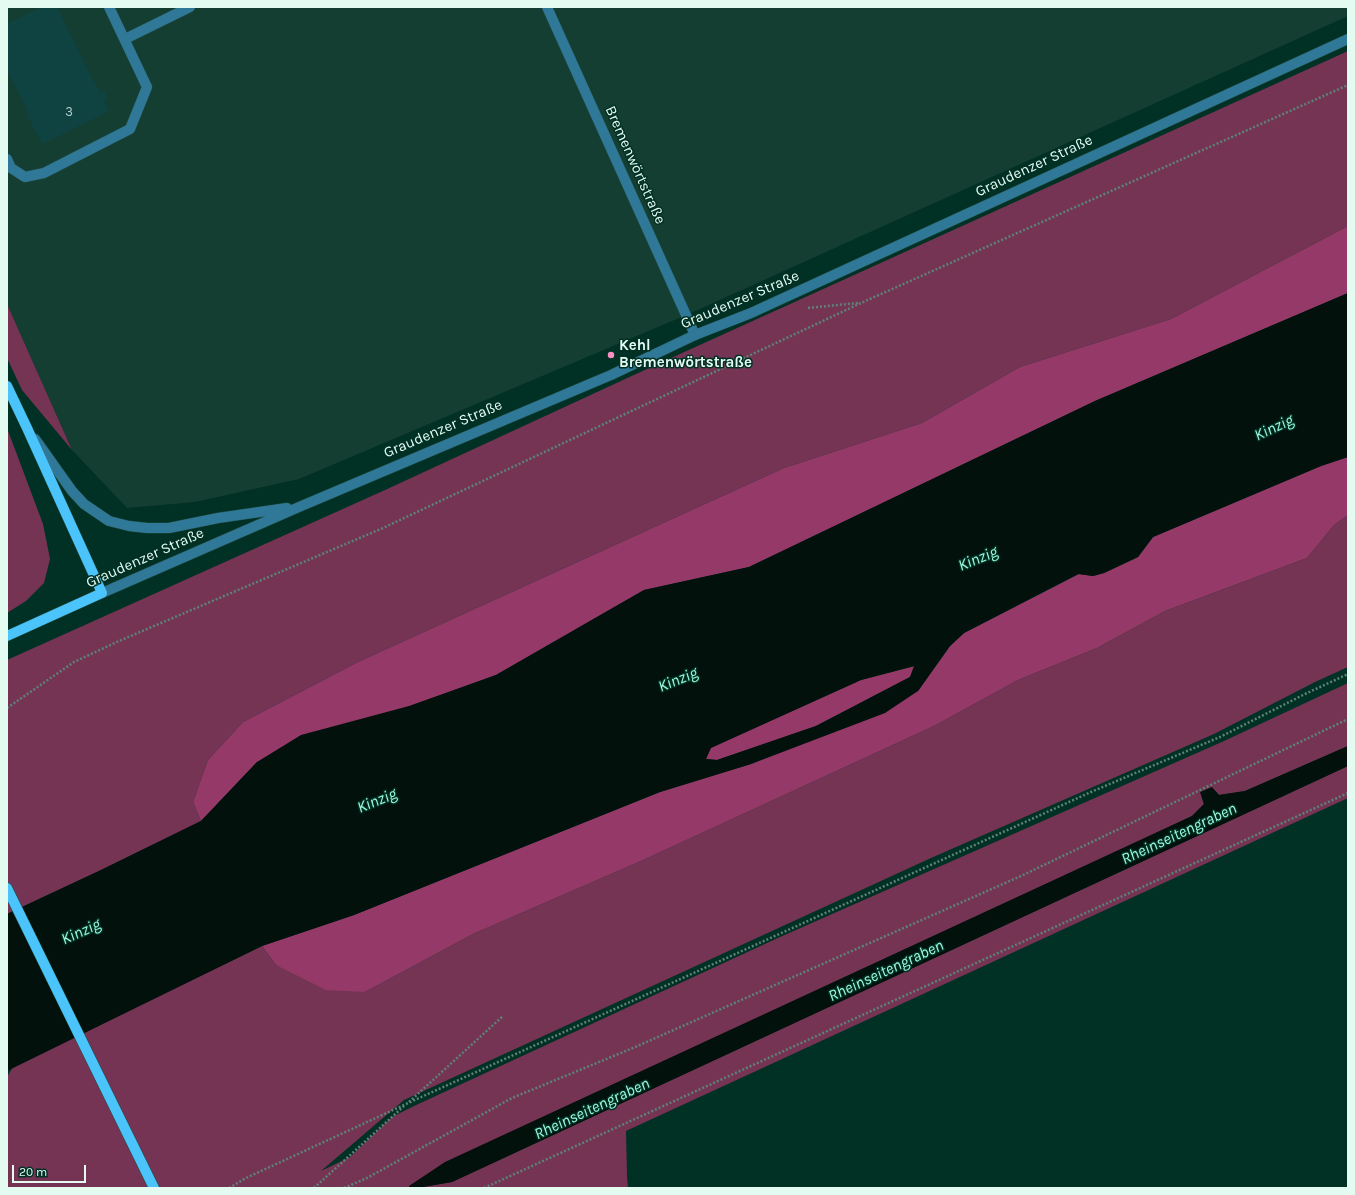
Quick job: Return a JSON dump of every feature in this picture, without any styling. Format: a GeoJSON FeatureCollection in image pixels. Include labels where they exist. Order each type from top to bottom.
{"type":"FeatureCollection","features":[{"type":"Feature","properties":{"kind":"main road"},"geometry":{"type":"LineString","coordinates":[[7,386],[102,593]]}},
{"type":"Feature","properties":{"kind":"main road","name":"Graudenzer Straße"},"geometry":{"type":"LineString","coordinates":[[7,636],[102,593]]}},
{"type":"Feature","properties":{"kind":"main road"},"geometry":{"type":"LineString","coordinates":[[7,888],[154,1188]]}},
{"type":"Feature","properties":{"kind":"street"},"geometry":{"type":"LineString","coordinates":[[7,159],[11,168],[25,177],[44,173],[130,129],[147,87],[109,7]]}},
{"type":"Feature","properties":{"kind":"street"},"geometry":{"type":"LineString","coordinates":[[125,39],[190,7]]}},
{"type":"Feature","properties":{"kind":"street","name":"Bremenwörtstraße"},"geometry":{"type":"LineString","coordinates":[[547,7],[695,335]]}},
{"type":"Feature","properties":{"kind":"street","name":"Graudenzer Straße"},"geometry":{"type":"LineString","coordinates":[[102,593],[298,507],[618,372],[695,335],[751,313],[1348,39]]}},
{"type":"Feature","properties":{"kind":"street"},"geometry":{"type":"LineString","coordinates":[[27,428],[72,491],[84,504],[110,521],[128,526],[169,528],[218,518],[298,507]]}},
{"type":"Feature","properties":{"kind":"path"},"geometry":{"type":"LineString","coordinates":[[7,708],[74,662],[119,641],[383,528],[861,303],[1348,85]]}},
{"type":"Feature","properties":{"kind":"path"},"geometry":{"type":"LineString","coordinates":[[229,1188],[246,1178],[406,1104],[1091,792],[1220,737],[1348,674]]}},
{"type":"Feature","properties":{"kind":"path"},"geometry":{"type":"LineString","coordinates":[[344,1188],[367,1178],[512,1098],[633,1048],[1021,876],[1348,719]]}},
{"type":"Feature","properties":{"kind":"path"},"geometry":{"type":"LineString","coordinates":[[484,1188],[1348,793]]}},
{"type":"Feature","properties":{"kind":"path"},"geometry":{"type":"LineString","coordinates":[[314,1188],[503,1016]]}},
{"type":"Feature","properties":{"kind":"shaded area"},"geometry":{"type":"Polygon","coordinates":[[[7,7],[1348,7],[1348,16],[691,313],[299,479],[195,502],[127,508],[72,450],[7,304],[7,7]]]}},
{"type":"Feature","properties":{"kind":"shaded area"},"geometry":{"type":"Polygon","coordinates":[[[1348,51],[1348,226],[1171,319],[1020,367],[922,423],[784,468],[358,662],[243,722],[208,760],[193,802],[201,821],[7,914],[7,660],[385,490],[649,368],[1348,51]]]}},
{"type":"Feature","properties":{"kind":"shaded area"},"geometry":{"type":"Polygon","coordinates":[[[1348,226],[1348,293],[1095,401],[749,567],[644,590],[496,675],[257,762],[201,821],[193,802],[208,760],[243,722],[358,662],[784,468],[922,423],[1020,367],[1171,319],[1348,226]]]}},
{"type":"Feature","properties":{"kind":"shaded area"},"geometry":{"type":"Polygon","coordinates":[[[7,304],[72,450],[22,390],[7,358],[7,304]]]}},
{"type":"Feature","properties":{"kind":"shaded area"},"geometry":{"type":"Polygon","coordinates":[[[7,428],[43,524],[50,559],[44,583],[26,601],[7,613],[7,428]]]}},
{"type":"Feature","properties":{"kind":"shaded area"},"geometry":{"type":"Polygon","coordinates":[[[1348,457],[1348,515],[1334,525],[1307,558],[1165,611],[1097,648],[1018,680],[934,726],[641,861],[473,934],[365,992],[326,990],[276,965],[262,946],[354,915],[660,792],[751,764],[918,691],[950,646],[964,633],[1079,574],[1093,576],[1104,573],[1138,557],[1153,537],[1321,466],[1348,457]]]}},
{"type":"Feature","properties":{"kind":"shaded area"},"geometry":{"type":"Polygon","coordinates":[[[1348,515],[1348,667],[1315,682],[1214,734],[931,858],[404,1100],[321,1171],[350,1157],[392,1117],[414,1106],[780,937],[1224,741],[1348,683],[1348,746],[1245,791],[1219,795],[1215,791],[1202,798],[1204,804],[1192,816],[409,1186],[410,1188],[7,1188],[7,1077],[13,1067],[262,946],[276,965],[365,992],[473,934],[641,861],[934,726],[1018,680],[1097,648],[1165,611],[1307,558],[1334,525],[1348,515]]]}},
{"type":"Feature","properties":{"kind":"shaded area"},"geometry":{"type":"Polygon","coordinates":[[[915,666],[910,677],[816,726],[717,760],[706,759],[710,748],[861,680],[915,666]]]}},
{"type":"Feature","properties":{"kind":"shaded area"},"geometry":{"type":"Polygon","coordinates":[[[1348,766],[1348,798],[626,1131],[628,1188],[417,1188],[452,1182],[1348,766]]]}},
{"type":"Feature","properties":{"kind":"water","name":"Kinzig"},"geometry":{"type":"Polygon","coordinates":[[[1348,293],[1348,457],[1321,466],[1153,537],[1138,557],[1104,573],[1093,576],[1078,574],[964,633],[950,646],[918,691],[885,713],[751,764],[660,792],[354,915],[262,946],[7,1071],[7,914],[201,821],[257,762],[301,735],[409,706],[496,675],[644,590],[749,567],[1095,401],[1348,293]],[[914,666],[861,680],[711,748],[706,759],[717,760],[816,726],[910,677],[914,666]]]}},
{"type":"Feature","properties":{"kind":"water","name":"Rheinseitengraben"},"geometry":{"type":"Polygon","coordinates":[[[1348,746],[1348,766],[452,1182],[417,1188],[410,1188],[409,1186],[445,1162],[1192,816],[1204,804],[1200,792],[1212,787],[1219,795],[1245,791],[1348,746]]]}},
{"type":"Feature","properties":{"kind":"building"},"geometry":{"type":"Polygon","coordinates":[[[41,7],[57,7],[93,81],[100,92],[104,90],[108,99],[104,101],[109,111],[42,144],[27,114],[29,113],[7,70],[7,24],[41,7]]]}},
{"type":"Feature","properties":{"kind":"place","name":"Kehl Bremenwörtstraße"},"geometry":{"type":"Point","coordinates":[611,355]}}]}
